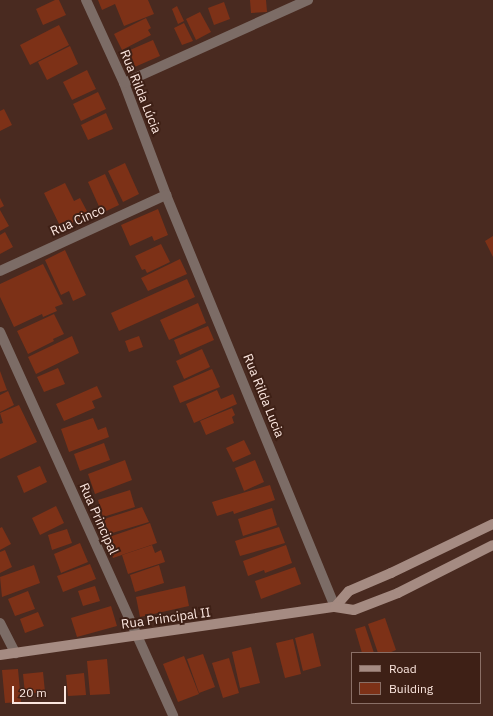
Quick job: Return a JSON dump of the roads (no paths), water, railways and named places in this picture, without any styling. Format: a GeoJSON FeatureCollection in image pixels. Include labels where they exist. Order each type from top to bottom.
{"type":"FeatureCollection","features":[{"type":"Feature","properties":{"kind":"street","name":"Rua Rilda Lúcia"},"geometry":{"type":"LineString","coordinates":[[86,0],[124,83],[166,195]]}},
{"type":"Feature","properties":{"kind":"street"},"geometry":{"type":"LineString","coordinates":[[124,83],[308,0]]}},
{"type":"Feature","properties":{"kind":"street","name":"Rua Cinco"},"geometry":{"type":"LineString","coordinates":[[0,270],[166,195]]}},
{"type":"Feature","properties":{"kind":"street","name":"Rua Rilda Lucia"},"geometry":{"type":"LineString","coordinates":[[166,195],[335,607]]}},
{"type":"Feature","properties":{"kind":"street","name":"Rua Principal"},"geometry":{"type":"LineString","coordinates":[[0,332],[136,637],[173,716]]}},
{"type":"Feature","properties":{"kind":"street"},"geometry":{"type":"LineString","coordinates":[[335,607],[349,591],[391,573],[493,524]]}},
{"type":"Feature","properties":{"kind":"street","name":"Rua Principal II"},"geometry":{"type":"LineString","coordinates":[[0,655],[136,637],[335,607],[354,610],[398,593],[493,545]]}},
{"type":"Feature","properties":{"kind":"street"},"geometry":{"type":"LineString","coordinates":[[0,623],[15,653]]}}]}
